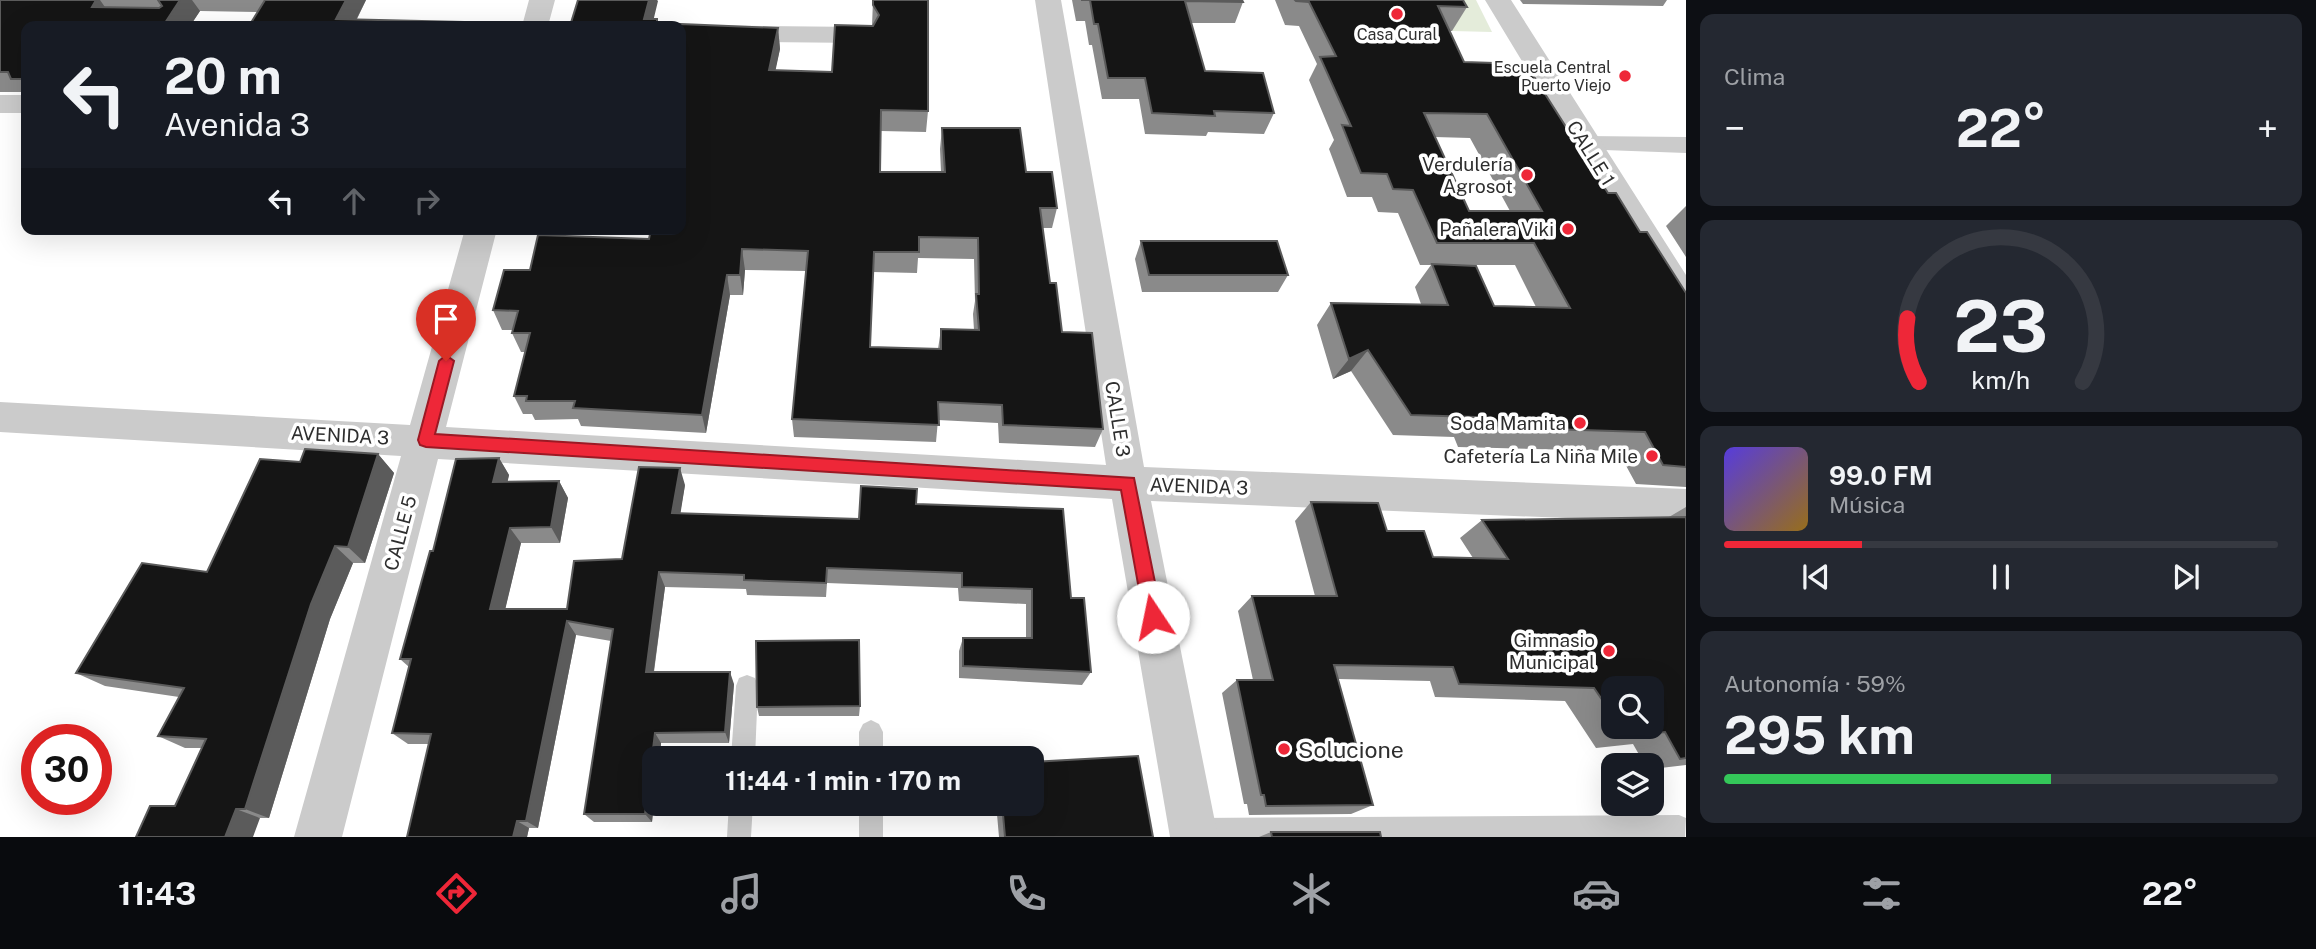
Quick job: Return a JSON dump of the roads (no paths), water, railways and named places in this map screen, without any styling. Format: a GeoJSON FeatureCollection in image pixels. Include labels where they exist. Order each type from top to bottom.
{"type":"FeatureCollection","features":[{"type":"Feature","properties":{"kind":"street"},"geometry":{"type":"LineString","coordinates":[[536,21],[542,0]]}},
{"type":"Feature","properties":{"kind":"street","name":"CALLE 3"},"geometry":{"type":"LineString","coordinates":[[1048,0],[1128,483],[1194,833]]}},
{"type":"Feature","properties":{"kind":"street","name":"CALLE 1"},"geometry":{"type":"LineString","coordinates":[[1498,0],[1686,303]]}},
{"type":"Feature","properties":{"kind":"street"},"geometry":{"type":"LineString","coordinates":[[686,33],[862,35]]}},
{"type":"Feature","properties":{"kind":"street"},"geometry":{"type":"LineString","coordinates":[[0,104],[21,104]]}},
{"type":"Feature","properties":{"kind":"street"},"geometry":{"type":"LineString","coordinates":[[1585,144],[1686,145]]}},
{"type":"Feature","properties":{"kind":"street","name":"CALLE 5"},"geometry":{"type":"LineString","coordinates":[[318,837],[479,235]]}},
{"type":"Feature","properties":{"kind":"street","name":"AVENIDA 3"},"geometry":{"type":"LineString","coordinates":[[0,417],[1128,483],[1686,506]]}},
{"type":"Feature","properties":{"kind":"lane"},"geometry":{"type":"LineString","coordinates":[[744,746],[747,686]]}},
{"type":"Feature","properties":{"kind":"lane"},"geometry":{"type":"LineString","coordinates":[[871,732],[871,746]]}},
{"type":"Feature","properties":{"kind":"lane"},"geometry":{"type":"LineString","coordinates":[[739,837],[740,816]]}},
{"type":"Feature","properties":{"kind":"lane"},"geometry":{"type":"LineString","coordinates":[[871,816],[872,837]]}},
{"type":"Feature","properties":{"kind":"lane"},"geometry":{"type":"LineString","coordinates":[[1194,833],[1679,827]]}},
{"type":"Feature","properties":{"kind":"place","name":"Casa Cural"},"geometry":{"type":"Point","coordinates":[1397,14]}},
{"type":"Feature","properties":{"kind":"place","name":"Escuela Central Puerto Viejo"},"geometry":{"type":"Point","coordinates":[1625,76]}},
{"type":"Feature","properties":{"kind":"place","name":"Verdulería Agrosot"},"geometry":{"type":"Point","coordinates":[1527,175]}},
{"type":"Feature","properties":{"kind":"place","name":"Pañalera Viki"},"geometry":{"type":"Point","coordinates":[1568,229]}},
{"type":"Feature","properties":{"kind":"place","name":"Soda Mamita"},"geometry":{"type":"Point","coordinates":[1580,423]}},
{"type":"Feature","properties":{"kind":"place","name":"Cafetería La Niña Mile"},"geometry":{"type":"Point","coordinates":[1652,456]}},
{"type":"Feature","properties":{"kind":"place","name":"Gimnasio Municipal"},"geometry":{"type":"Point","coordinates":[1609,651]}},
{"type":"Feature","properties":{"kind":"place","name":"Solucione"},"geometry":{"type":"Point","coordinates":[1284,749]}}]}
